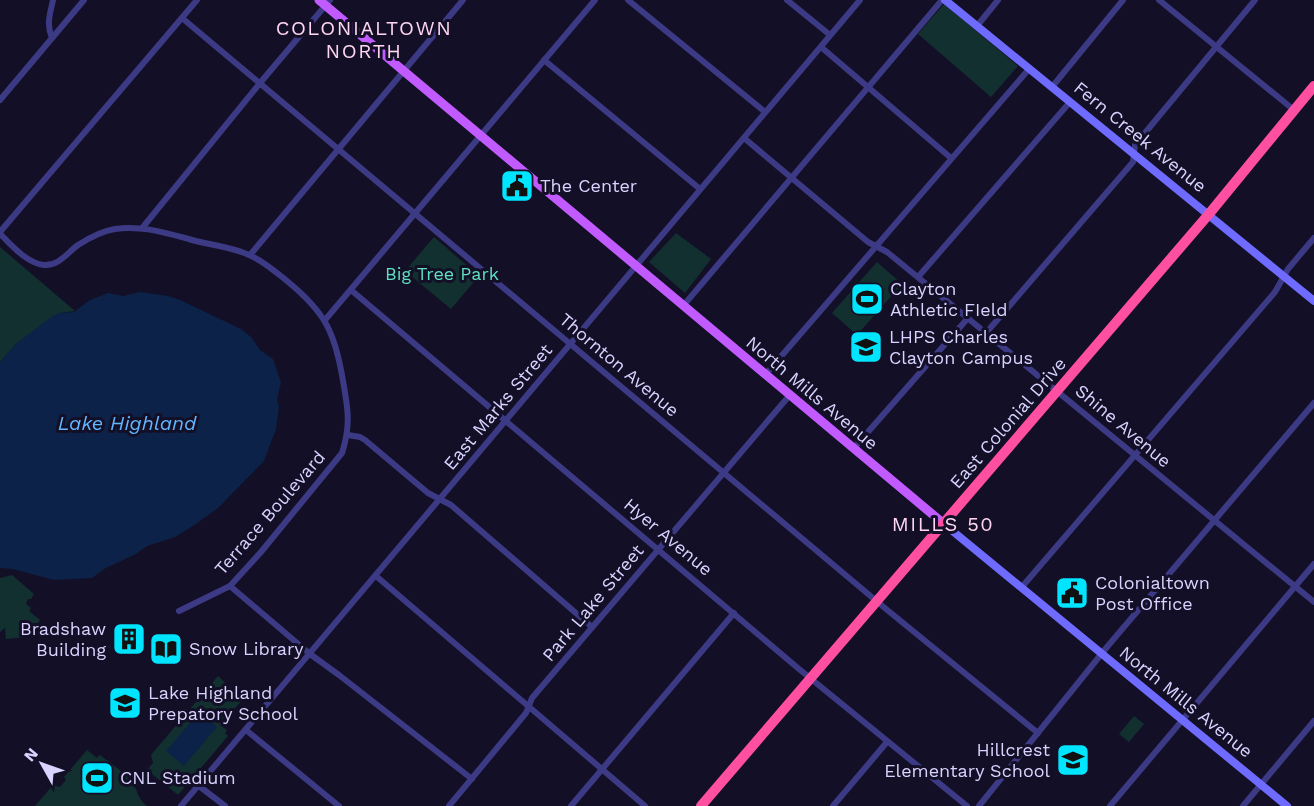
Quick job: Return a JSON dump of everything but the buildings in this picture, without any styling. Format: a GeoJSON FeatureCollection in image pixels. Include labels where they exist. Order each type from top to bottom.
{"type":"FeatureCollection","features":[{"type":"Feature","properties":{"kind":"highway","name":"East Colonial Drive"},"geometry":{"type":"LineString","coordinates":[[701,806],[1209,214],[1314,86]]}},
{"type":"Feature","properties":{"kind":"main road","name":"North Mills Avenue"},"geometry":{"type":"LineString","coordinates":[[325,2],[635,267],[944,524]]}},
{"type":"Feature","properties":{"kind":"street"},"geometry":{"type":"LineString","coordinates":[[52,38],[48,22],[53,0]]}},
{"type":"Feature","properties":{"kind":"street"},"geometry":{"type":"LineString","coordinates":[[0,100],[84,0]]}},
{"type":"Feature","properties":{"kind":"street"},"geometry":{"type":"LineString","coordinates":[[0,233],[197,0]]}},
{"type":"Feature","properties":{"kind":"street"},"geometry":{"type":"LineString","coordinates":[[250,255],[463,0]]}},
{"type":"Feature","properties":{"kind":"street"},"geometry":{"type":"LineString","coordinates":[[325,320],[595,0]]}},
{"type":"Feature","properties":{"kind":"street"},"geometry":{"type":"LineString","coordinates":[[628,0],[765,112]]}},
{"type":"Feature","properties":{"kind":"street"},"geometry":{"type":"LineString","coordinates":[[787,0],[830,35]]}},
{"type":"Feature","properties":{"kind":"street","name":"East Marks Street"},"geometry":{"type":"LineString","coordinates":[[182,806],[860,0]]}},
{"type":"Feature","properties":{"kind":"street"},"geometry":{"type":"LineString","coordinates":[[683,306],[943,0]]}},
{"type":"Feature","properties":{"kind":"street","name":"Fern Creek Avenue"},"geometry":{"type":"LineString","coordinates":[[943,0],[1314,301]]}},
{"type":"Feature","properties":{"kind":"street"},"geometry":{"type":"LineString","coordinates":[[977,26],[998,0]]}},
{"type":"Feature","properties":{"kind":"street"},"geometry":{"type":"LineString","coordinates":[[1052,87],[1123,0]]}},
{"type":"Feature","properties":{"kind":"street"},"geometry":{"type":"LineString","coordinates":[[1159,0],[1294,110]]}},
{"type":"Feature","properties":{"kind":"street"},"geometry":{"type":"LineString","coordinates":[[986,333],[1133,162],[1135,145],[1255,0]]}},
{"type":"Feature","properties":{"kind":"street"},"geometry":{"type":"LineString","coordinates":[[143,227],[325,2]]}},
{"type":"Feature","properties":{"kind":"street","name":"Thornton Avenue"},"geometry":{"type":"LineString","coordinates":[[182,18],[337,150],[1038,733]]}},
{"type":"Feature","properties":{"kind":"street"},"geometry":{"type":"LineString","coordinates":[[821,47],[951,158]]}},
{"type":"Feature","properties":{"kind":"street"},"geometry":{"type":"LineString","coordinates":[[544,60],[700,189]]}},
{"type":"Feature","properties":{"kind":"street"},"geometry":{"type":"LineString","coordinates":[[765,375],[1029,69]]}},
{"type":"Feature","properties":{"kind":"street"},"geometry":{"type":"LineString","coordinates":[[918,277],[1070,102]]}},
{"type":"Feature","properties":{"kind":"street","name":"Shine Avenue"},"geometry":{"type":"LineString","coordinates":[[744,138],[868,242],[887,252],[918,277],[1314,602]]}},
{"type":"Feature","properties":{"kind":"street","name":"Terrace Boulevard"},"geometry":{"type":"LineString","coordinates":[[0,233],[30,261],[44,265],[54,264],[76,246],[95,235],[114,229],[143,227],[250,255],[299,291],[325,320],[335,343],[340,363],[348,413],[348,435],[342,453],[261,552],[230,586],[179,611]]}},
{"type":"Feature","properties":{"kind":"street"},"geometry":{"type":"LineString","coordinates":[[1021,588],[1275,292],[1288,269],[1314,238]]}},
{"type":"Feature","properties":{"kind":"street","name":"Hyer Avenue"},"geometry":{"type":"LineString","coordinates":[[351,291],[810,678],[967,806]]}},
{"type":"Feature","properties":{"kind":"street"},"geometry":{"type":"LineString","coordinates":[[854,449],[968,318]]}},
{"type":"Feature","properties":{"kind":"street","name":"Park Lake Street"},"geometry":{"type":"LineString","coordinates":[[449,806],[526,713],[532,698],[789,396]]}},
{"type":"Feature","properties":{"kind":"street"},"geometry":{"type":"LineString","coordinates":[[979,806],[1102,654],[1314,403]]}},
{"type":"Feature","properties":{"kind":"street"},"geometry":{"type":"LineString","coordinates":[[348,435],[365,440],[428,493],[451,505],[592,627]]}},
{"type":"Feature","properties":{"kind":"street","name":"North Mills Avenue"},"geometry":{"type":"LineString","coordinates":[[944,524],[1287,806]]}},
{"type":"Feature","properties":{"kind":"street"},"geometry":{"type":"LineString","coordinates":[[1110,806],[1314,564]]}},
{"type":"Feature","properties":{"kind":"street"},"geometry":{"type":"LineString","coordinates":[[376,576],[645,806]]}},
{"type":"Feature","properties":{"kind":"street"},"geometry":{"type":"LineString","coordinates":[[230,586],[310,654],[471,779]]}},
{"type":"Feature","properties":{"kind":"street"},"geometry":{"type":"LineString","coordinates":[[571,806],[734,613]]}},
{"type":"Feature","properties":{"kind":"street"},"geometry":{"type":"LineString","coordinates":[[1243,806],[1314,721]]}},
{"type":"Feature","properties":{"kind":"street"},"geometry":{"type":"LineString","coordinates":[[246,730],[339,806]]}},
{"type":"Feature","properties":{"kind":"street"},"geometry":{"type":"LineString","coordinates":[[833,806],[887,742]]}},
{"type":"Feature","properties":{"kind":"street"},"geometry":{"type":"LineString","coordinates":[[199,786],[225,806]]}},
{"type":"Feature","properties":{"kind":"green space"},"geometry":{"type":"Polygon","coordinates":[[[944,4],[1018,66],[991,97],[918,34],[944,4]]]}},
{"type":"Feature","properties":{"kind":"green space"},"geometry":{"type":"Polygon","coordinates":[[[676,233],[711,259],[685,293],[649,262],[676,233]]]}},
{"type":"Feature","properties":{"kind":"green space","name":"Big Tree Park"},"geometry":{"type":"Polygon","coordinates":[[[434,237],[479,276],[451,309],[405,271],[434,237]]]}},
{"type":"Feature","properties":{"kind":"green space"},"geometry":{"type":"Polygon","coordinates":[[[0,247],[75,311],[60,313],[16,344],[0,362],[0,247]]]}},
{"type":"Feature","properties":{"kind":"green space","name":"Clayton Athletic FIeld"},"geometry":{"type":"Polygon","coordinates":[[[877,262],[902,284],[857,335],[832,313],[877,262]]]}},
{"type":"Feature","properties":{"kind":"green space"},"geometry":{"type":"Polygon","coordinates":[[[12,575],[34,594],[26,604],[31,608],[29,611],[40,620],[38,623],[40,624],[27,637],[6,639],[5,628],[0,632],[0,578],[12,575]]]}},
{"type":"Feature","properties":{"kind":"green space"},"geometry":{"type":"Polygon","coordinates":[[[218,676],[243,699],[220,725],[227,730],[225,733],[228,736],[178,795],[147,770],[153,763],[151,755],[218,676]]]}},
{"type":"Feature","properties":{"kind":"green space"},"geometry":{"type":"Polygon","coordinates":[[[1134,716],[1144,724],[1129,742],[1119,734],[1134,716]]]}},
{"type":"Feature","properties":{"kind":"green space","name":"CNL Stadium"},"geometry":{"type":"Polygon","coordinates":[[[87,750],[97,758],[100,755],[124,774],[147,806],[35,806],[53,785],[60,787],[66,780],[64,777],[87,750]]]}},
{"type":"Feature","properties":{"kind":"water","name":"Lake Highland"},"geometry":{"type":"Polygon","coordinates":[[[140,292],[180,300],[241,329],[251,337],[260,350],[273,359],[281,383],[277,399],[279,406],[276,429],[264,461],[218,508],[196,524],[175,537],[147,546],[92,578],[54,580],[13,569],[0,568],[0,362],[16,344],[51,317],[60,313],[74,312],[90,300],[108,293],[123,296],[140,292]]]}},
{"type":"Feature","properties":{"kind":"water"},"geometry":{"type":"Polygon","coordinates":[[[199,712],[217,727],[184,766],[166,751],[199,712]]]}},
{"type":"Feature","properties":{"kind":"place","name":"The Center"},"geometry":{"type":"Point","coordinates":[517,186]}},
{"type":"Feature","properties":{"kind":"place","name":"Clayton Athletic FIeld"},"geometry":{"type":"Point","coordinates":[867,299]}},
{"type":"Feature","properties":{"kind":"place","name":"LHPS Charles Clayton Campus"},"geometry":{"type":"Point","coordinates":[866,347]}},
{"type":"Feature","properties":{"kind":"place","name":"Colonialtown Post Office"},"geometry":{"type":"Point","coordinates":[1072,593]}},
{"type":"Feature","properties":{"kind":"place","name":"Bradshaw Building"},"geometry":{"type":"Point","coordinates":[129,639]}},
{"type":"Feature","properties":{"kind":"place","name":"Snow Library"},"geometry":{"type":"Point","coordinates":[166,649]}},
{"type":"Feature","properties":{"kind":"place","name":"Lake Highland Prepatory School"},"geometry":{"type":"Point","coordinates":[125,703]}},
{"type":"Feature","properties":{"kind":"place","name":"Hillcrest Elementary School"},"geometry":{"type":"Point","coordinates":[1073,760]}},
{"type":"Feature","properties":{"kind":"place","name":"CNL Stadium"},"geometry":{"type":"Point","coordinates":[97,778]}},
{"type":"Feature","properties":{"kind":"district","name":"COLONIALTOWN NORTH"},"geometry":{"type":"Point","coordinates":[364,40]}},
{"type":"Feature","properties":{"kind":"district","name":"MILLS 50"},"geometry":{"type":"Point","coordinates":[943,524]}}]}
